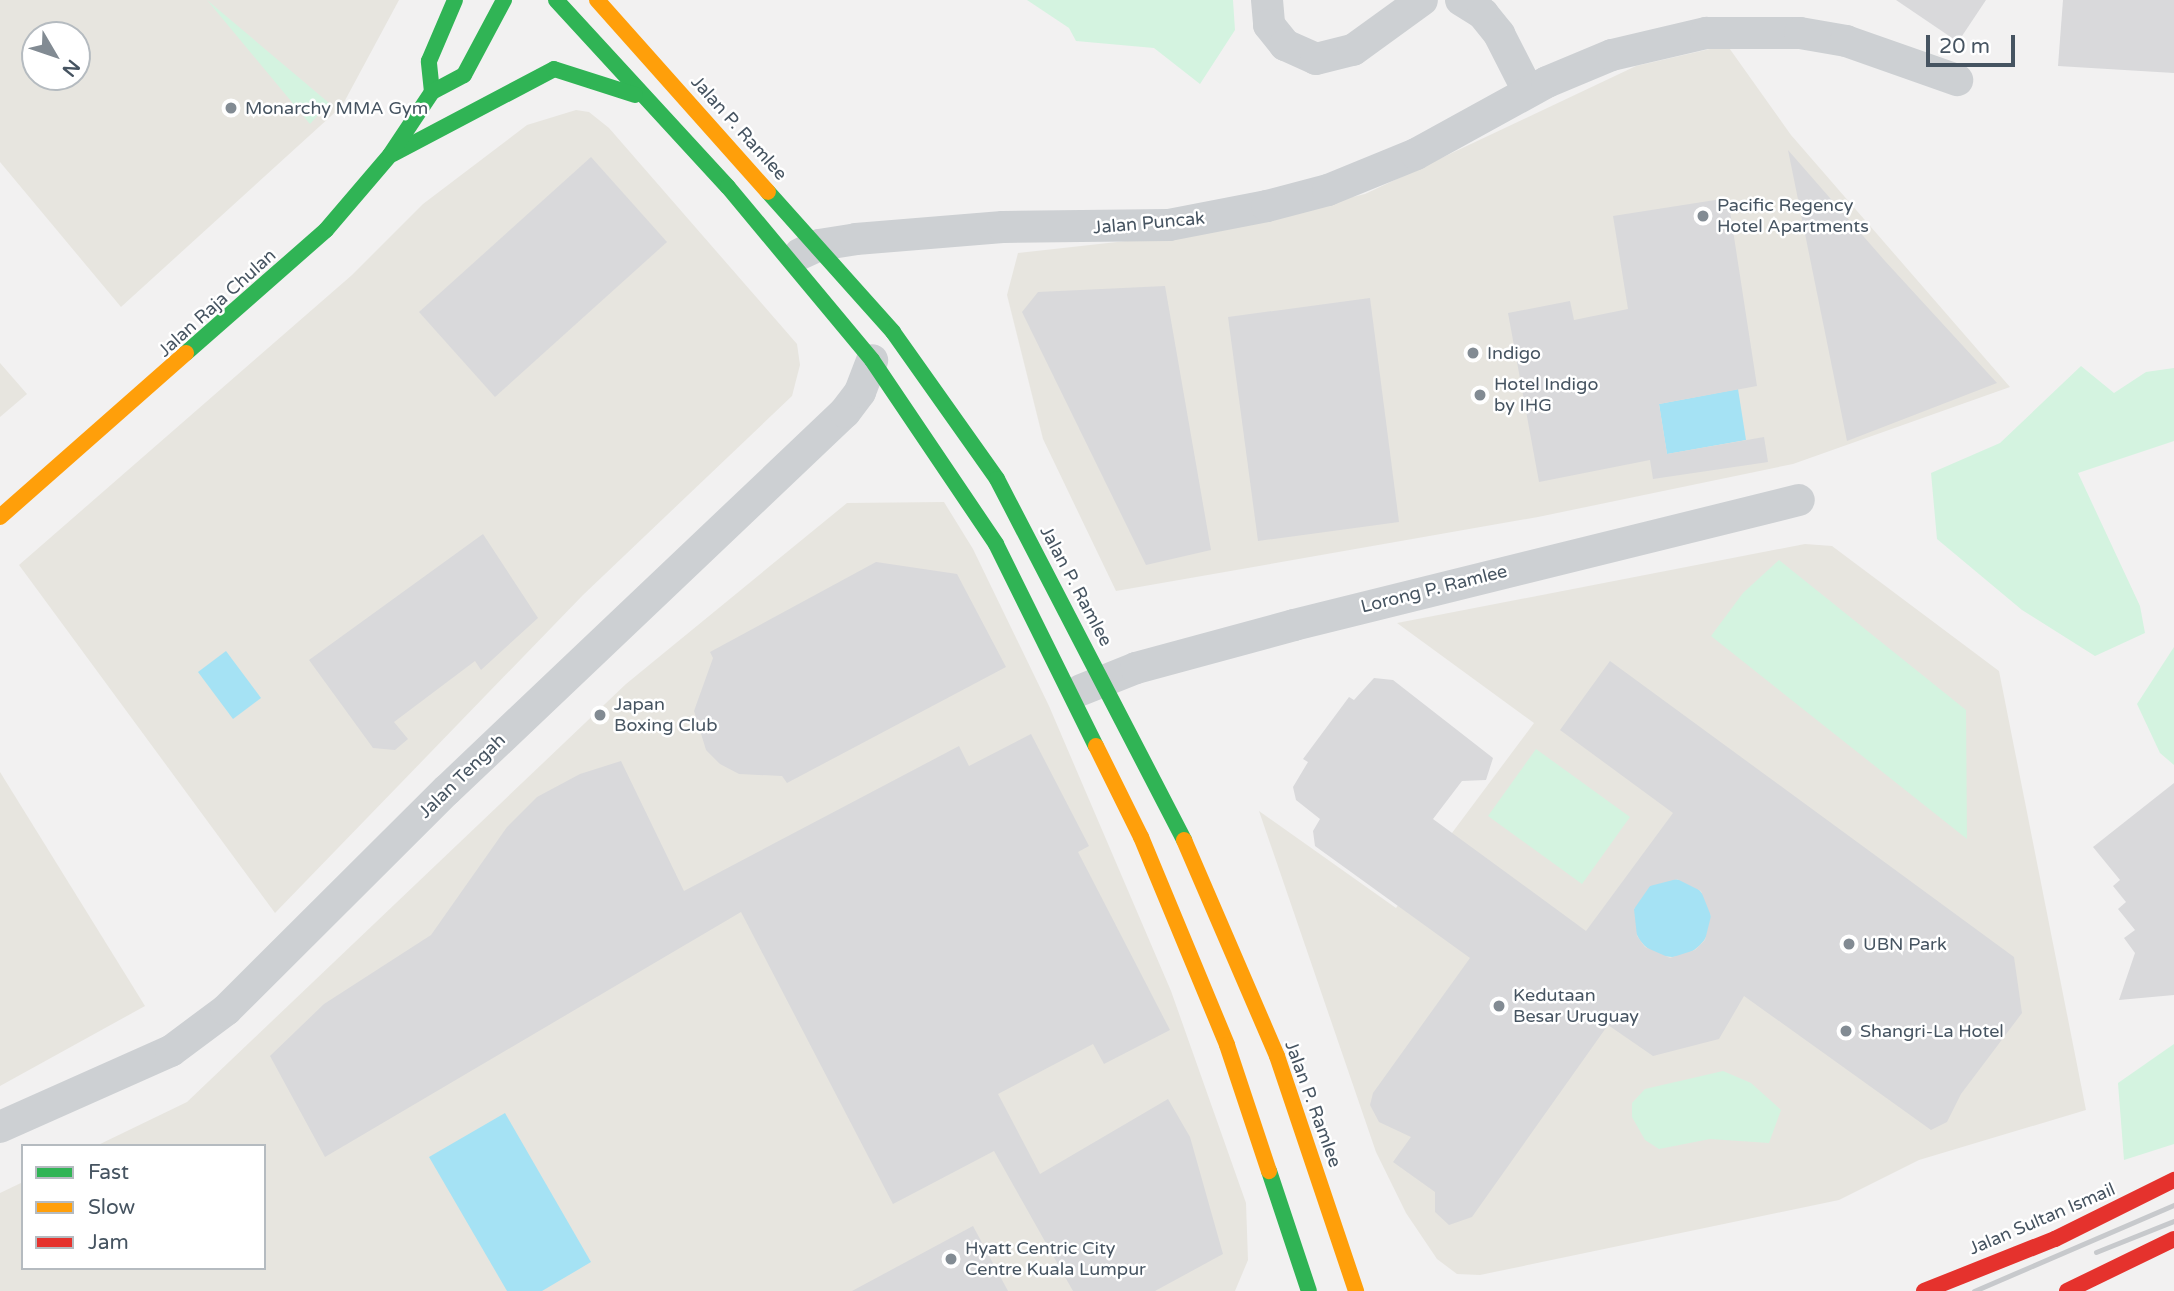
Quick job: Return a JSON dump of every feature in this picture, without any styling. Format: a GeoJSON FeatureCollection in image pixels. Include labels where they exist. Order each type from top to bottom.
{"type":"FeatureCollection","features":[{"type":"Feature","properties":{"kind":"street"},"geometry":{"type":"LineString","coordinates":[[432,92],[429,61],[455,0]]}},
{"type":"Feature","properties":{"kind":"street","name":"Jalan Raja Chulan"},"geometry":{"type":"LineString","coordinates":[[0,517],[256,296],[326,230],[390,156],[432,92],[464,75],[504,0]]}},
{"type":"Feature","properties":{"kind":"street"},"geometry":{"type":"LineString","coordinates":[[556,0],[640,97],[790,259],[872,359],[996,544],[1134,822],[1227,1045],[1309,1291]]}},
{"type":"Feature","properties":{"kind":"street"},"geometry":{"type":"LineString","coordinates":[[1267,0],[1269,25],[1284,45],[1316,59],[1353,50],[1422,0]]}},
{"type":"Feature","properties":{"kind":"street"},"geometry":{"type":"LineString","coordinates":[[1461,0],[1483,14],[1499,34],[1528,91]]}},
{"type":"Feature","properties":{"kind":"street","name":"Jalan P. Ramlee"},"geometry":{"type":"LineString","coordinates":[[601,3],[819,245],[914,358],[970,437],[1104,680],[1168,804],[1277,1056],[1356,1291]]}},
{"type":"Feature","properties":{"kind":"street","name":"Jalan Puncak"},"geometry":{"type":"LineString","coordinates":[[790,259],[819,245],[1003,228],[1169,225],[1268,206],[1328,190],[1416,154],[1528,91],[1612,55],[1658,42],[1745,31],[1846,41],[1957,80]]}},
{"type":"Feature","properties":{"kind":"street"},"geometry":{"type":"LineString","coordinates":[[390,156],[554,69],[640,97]]}},
{"type":"Feature","properties":{"kind":"street","name":"Jalan Tengah"},"geometry":{"type":"LineString","coordinates":[[0,1127],[171,1051],[226,1010],[447,790],[845,412],[860,391],[872,359]]}},
{"type":"Feature","properties":{"kind":"street","name":"Lorong P. Ramlee"},"geometry":{"type":"LineString","coordinates":[[1072,693],[1104,680],[1411,594],[1799,500]]}},
{"type":"Feature","properties":{"kind":"street"},"geometry":{"type":"LineString","coordinates":[[1134,822],[1168,804]]}},
{"type":"Feature","properties":{"kind":"street","name":"Jalan Sultan Ismail"},"geometry":{"type":"LineString","coordinates":[[1924,1291],[2054,1239],[2174,1180]]}},
{"type":"Feature","properties":{"kind":"street"},"geometry":{"type":"LineString","coordinates":[[1282,1207],[1283,1278]]}},
{"type":"Feature","properties":{"kind":"street"},"geometry":{"type":"LineString","coordinates":[[1334,1223],[1372,1282]]}},
{"type":"Feature","properties":{"kind":"street"},"geometry":{"type":"LineString","coordinates":[[2067,1291],[2174,1239]]}},
{"type":"Feature","properties":{"kind":"shaded area"},"geometry":{"type":"Polygon","coordinates":[[[0,0],[399,0],[342,106],[121,307],[0,162],[0,0]]]}},
{"type":"Feature","properties":{"kind":"shaded area"},"geometry":{"type":"Polygon","coordinates":[[[1727,45],[1791,135],[2010,387],[1793,464],[1538,517],[1116,591],[1043,439],[1007,295],[1018,253],[1207,232],[1365,194],[1636,66],[1727,45]]]}},
{"type":"Feature","properties":{"kind":"shaded area"},"geometry":{"type":"Polygon","coordinates":[[[576,110],[589,112],[609,128],[797,344],[800,365],[792,396],[583,595],[275,913],[19,565],[352,275],[423,204],[527,125],[576,110]]]}},
{"type":"Feature","properties":{"kind":"shaded area"},"geometry":{"type":"Polygon","coordinates":[[[0,363],[27,394],[0,417],[0,363]]]}},
{"type":"Feature","properties":{"kind":"shaded area"},"geometry":{"type":"Polygon","coordinates":[[[944,502],[973,549],[1049,706],[1171,991],[1246,1203],[1248,1260],[1235,1291],[0,1291],[0,1193],[21,1183],[21,1270],[266,1270],[266,1144],[100,1144],[187,1102],[626,684],[847,503],[944,502]]]}},
{"type":"Feature","properties":{"kind":"shaded area"},"geometry":{"type":"Polygon","coordinates":[[[1805,544],[1832,546],[1999,671],[2086,1110],[1919,1160],[1839,1200],[1480,1275],[1457,1274],[1437,1259],[1406,1213],[1376,1152],[1259,811],[1396,908],[1534,723],[1397,623],[1805,544]]]}},
{"type":"Feature","properties":{"kind":"shaded area"},"geometry":{"type":"Polygon","coordinates":[[[0,772],[145,1006],[0,1086],[0,772]]]}},
{"type":"Feature","properties":{"kind":"green space"},"geometry":{"type":"Polygon","coordinates":[[[207,0],[329,103],[310,124],[207,0]]]}},
{"type":"Feature","properties":{"kind":"green space"},"geometry":{"type":"Polygon","coordinates":[[[1027,0],[1233,0],[1235,30],[1200,84],[1154,48],[1076,41],[1069,28],[1027,0]]]}},
{"type":"Feature","properties":{"kind":"green space"},"geometry":{"type":"Polygon","coordinates":[[[2081,366],[2114,393],[2146,372],[2174,368],[2174,441],[2078,473],[2140,606],[2145,633],[2095,656],[2022,610],[1937,539],[1931,473],[2000,443],[2081,366]]]}},
{"type":"Feature","properties":{"kind":"green space"},"geometry":{"type":"Polygon","coordinates":[[[1779,560],[1966,710],[1967,839],[1711,636],[1743,593],[1779,560]]]}},
{"type":"Feature","properties":{"kind":"green space"},"geometry":{"type":"Polygon","coordinates":[[[2174,647],[2174,765],[2160,753],[2137,704],[2174,647]]]}},
{"type":"Feature","properties":{"kind":"green space"},"geometry":{"type":"Polygon","coordinates":[[[1536,749],[1630,817],[1582,884],[1488,816],[1536,749]]]}},
{"type":"Feature","properties":{"kind":"green space"},"geometry":{"type":"Polygon","coordinates":[[[2174,1044],[2174,1144],[2124,1160],[2118,1083],[2174,1044]]]}},
{"type":"Feature","properties":{"kind":"green space"},"geometry":{"type":"Polygon","coordinates":[[[1723,1071],[1751,1083],[1781,1110],[1769,1143],[1710,1139],[1659,1149],[1645,1140],[1632,1117],[1632,1103],[1645,1089],[1723,1071]]]}},
{"type":"Feature","properties":{"kind":"water"},"geometry":{"type":"Polygon","coordinates":[[[1738,389],[1746,440],[1667,454],[1659,404],[1738,389]]]}},
{"type":"Feature","properties":{"kind":"water"},"geometry":{"type":"Polygon","coordinates":[[[226,651],[261,698],[233,719],[198,672],[226,651]]]}},
{"type":"Feature","properties":{"kind":"water"},"geometry":{"type":"Polygon","coordinates":[[[1672,879],[1687,882],[1704,896],[1711,918],[1708,933],[1694,950],[1672,957],[1657,954],[1640,940],[1633,918],[1636,903],[1650,886],[1672,879]]]}},
{"type":"Feature","properties":{"kind":"water"},"geometry":{"type":"Polygon","coordinates":[[[505,1113],[591,1262],[542,1291],[507,1291],[429,1157],[505,1113]]]}},
{"type":"Feature","properties":{"kind":"building"},"geometry":{"type":"Polygon","coordinates":[[[1896,0],[1986,0],[1958,42],[1896,0]]]}},
{"type":"Feature","properties":{"kind":"building"},"geometry":{"type":"Polygon","coordinates":[[[2063,0],[2174,0],[2174,73],[2058,66],[2063,0]]]}},
{"type":"Feature","properties":{"kind":"building"},"geometry":{"type":"Polygon","coordinates":[[[1788,150],[1885,261],[1997,383],[1847,441],[1788,150]]]}},
{"type":"Feature","properties":{"kind":"building"},"geometry":{"type":"Polygon","coordinates":[[[591,157],[667,242],[495,397],[419,312],[591,157]]]}},
{"type":"Feature","properties":{"kind":"building"},"geometry":{"type":"Polygon","coordinates":[[[1728,198],[1757,386],[1659,404],[1667,454],[1764,437],[1768,462],[1653,479],[1650,460],[1539,482],[1508,313],[1570,301],[1574,320],[1628,309],[1613,216],[1728,198]]]}},
{"type":"Feature","properties":{"kind":"building"},"geometry":{"type":"Polygon","coordinates":[[[1165,286],[1211,550],[1146,565],[1022,312],[1038,292],[1165,286]]]}},
{"type":"Feature","properties":{"kind":"building"},"geometry":{"type":"Polygon","coordinates":[[[1370,298],[1399,522],[1258,541],[1228,317],[1370,298]]]}},
{"type":"Feature","properties":{"kind":"building"},"geometry":{"type":"Polygon","coordinates":[[[483,534],[538,618],[481,670],[475,661],[394,722],[408,739],[395,750],[373,748],[309,660],[483,534]]]}},
{"type":"Feature","properties":{"kind":"building"},"geometry":{"type":"Polygon","coordinates":[[[876,562],[957,574],[1006,667],[787,783],[782,776],[739,774],[720,764],[706,750],[694,711],[713,658],[710,652],[876,562]]]}},
{"type":"Feature","properties":{"kind":"building","name":"UBN Park"},"geometry":{"type":"Polygon","coordinates":[[[1610,661],[2014,957],[2022,1013],[1961,1094],[1947,1122],[1931,1130],[1744,996],[1719,1039],[1653,1056],[1608,1025],[1472,1217],[1449,1225],[1435,1212],[1435,1192],[1393,1162],[1411,1137],[1379,1122],[1370,1105],[1373,1093],[1470,958],[1315,846],[1313,831],[1320,819],[1296,800],[1293,787],[1308,762],[1303,759],[1349,697],[1354,700],[1374,678],[1393,680],[1493,758],[1486,780],[1462,781],[1433,819],[1586,931],[1673,813],[1560,730],[1610,661]],[[1677,879],[1650,886],[1634,909],[1637,936],[1645,947],[1670,958],[1695,950],[1705,940],[1711,916],[1701,891],[1677,879]]]}},
{"type":"Feature","properties":{"kind":"building"},"geometry":{"type":"Polygon","coordinates":[[[1031,734],[1089,846],[1078,852],[1170,1030],[1104,1064],[1093,1044],[998,1094],[1040,1174],[1168,1099],[1190,1137],[1223,1254],[1155,1291],[1073,1291],[994,1151],[893,1204],[741,912],[325,1157],[270,1056],[324,1004],[431,935],[507,827],[537,797],[580,774],[621,761],[684,891],[959,746],[969,766],[1031,734]]]}},
{"type":"Feature","properties":{"kind":"building"},"geometry":{"type":"Polygon","coordinates":[[[2174,783],[2174,995],[2119,1000],[2135,953],[2124,938],[2135,930],[2118,909],[2126,902],[2113,886],[2120,880],[2093,847],[2174,783]]]}},
{"type":"Feature","properties":{"kind":"building","name":"Hyatt Centric City Centre Kuala Lumpur"},"geometry":{"type":"Polygon","coordinates":[[[973,1226],[1008,1291],[852,1291],[973,1226]]]}},
{"type":"Feature","properties":{"kind":"railway"},"geometry":{"type":"LineString","coordinates":[[1974,1291],[2174,1205]]}},
{"type":"Feature","properties":{"kind":"railway"},"geometry":{"type":"LineString","coordinates":[[2096,1252],[2174,1221]]}},
{"type":"Feature","properties":{"kind":"traffic: fast"},"geometry":{"type":"LineString","coordinates":[[432,92],[429,61],[455,0]]}},
{"type":"Feature","properties":{"kind":"traffic: fast"},"geometry":{"type":"LineString","coordinates":[[186,353],[326,230],[390,155],[432,92],[464,75],[504,0]]}},
{"type":"Feature","properties":{"kind":"traffic: fast"},"geometry":{"type":"LineString","coordinates":[[556,0],[728,187],[872,360],[996,544],[1096,746]]}},
{"type":"Feature","properties":{"kind":"traffic: fast"},"geometry":{"type":"LineString","coordinates":[[393,154],[554,69],[635,95]]}},
{"type":"Feature","properties":{"kind":"traffic: fast"},"geometry":{"type":"LineString","coordinates":[[768,192],[893,332],[997,479],[1184,840]]}},
{"type":"Feature","properties":{"kind":"traffic: fast"},"geometry":{"type":"LineString","coordinates":[[1269,1171],[1309,1291]]}},
{"type":"Feature","properties":{"kind":"traffic: slow"},"geometry":{"type":"LineString","coordinates":[[597,0],[768,192]]}},
{"type":"Feature","properties":{"kind":"traffic: slow"},"geometry":{"type":"LineString","coordinates":[[0,517],[186,353]]}},
{"type":"Feature","properties":{"kind":"traffic: slow"},"geometry":{"type":"LineString","coordinates":[[1096,746],[1141,837],[1227,1045],[1269,1171]]}},
{"type":"Feature","properties":{"kind":"traffic: slow"},"geometry":{"type":"LineString","coordinates":[[1184,840],[1277,1056],[1356,1291]]}},
{"type":"Feature","properties":{"kind":"traffic: jam"},"geometry":{"type":"LineString","coordinates":[[1924,1291],[2055,1239],[2174,1180]]}},
{"type":"Feature","properties":{"kind":"traffic: jam"},"geometry":{"type":"LineString","coordinates":[[2067,1291],[2174,1239]]}},
{"type":"Feature","properties":{"kind":"place","name":"Monarchy MMA Gym"},"geometry":{"type":"Point","coordinates":[231,108]}},
{"type":"Feature","properties":{"kind":"place","name":"Pacific Regency Hotel Apartments"},"geometry":{"type":"Point","coordinates":[1703,216]}},
{"type":"Feature","properties":{"kind":"place","name":"Indigo"},"geometry":{"type":"Point","coordinates":[1473,353]}},
{"type":"Feature","properties":{"kind":"place","name":"Hotel Indigo by IHG"},"geometry":{"type":"Point","coordinates":[1480,395]}},
{"type":"Feature","properties":{"kind":"place","name":"Japan Boxing Club"},"geometry":{"type":"Point","coordinates":[600,715]}},
{"type":"Feature","properties":{"kind":"place","name":"UBN Park"},"geometry":{"type":"Point","coordinates":[1849,944]}},
{"type":"Feature","properties":{"kind":"place","name":"Kedutaan Besar Uruguay"},"geometry":{"type":"Point","coordinates":[1499,1006]}},
{"type":"Feature","properties":{"kind":"place","name":"Shangri-La Hotel"},"geometry":{"type":"Point","coordinates":[1846,1031]}},
{"type":"Feature","properties":{"kind":"place","name":"Hyatt Centric City Centre Kuala Lumpur"},"geometry":{"type":"Point","coordinates":[951,1259]}}]}
